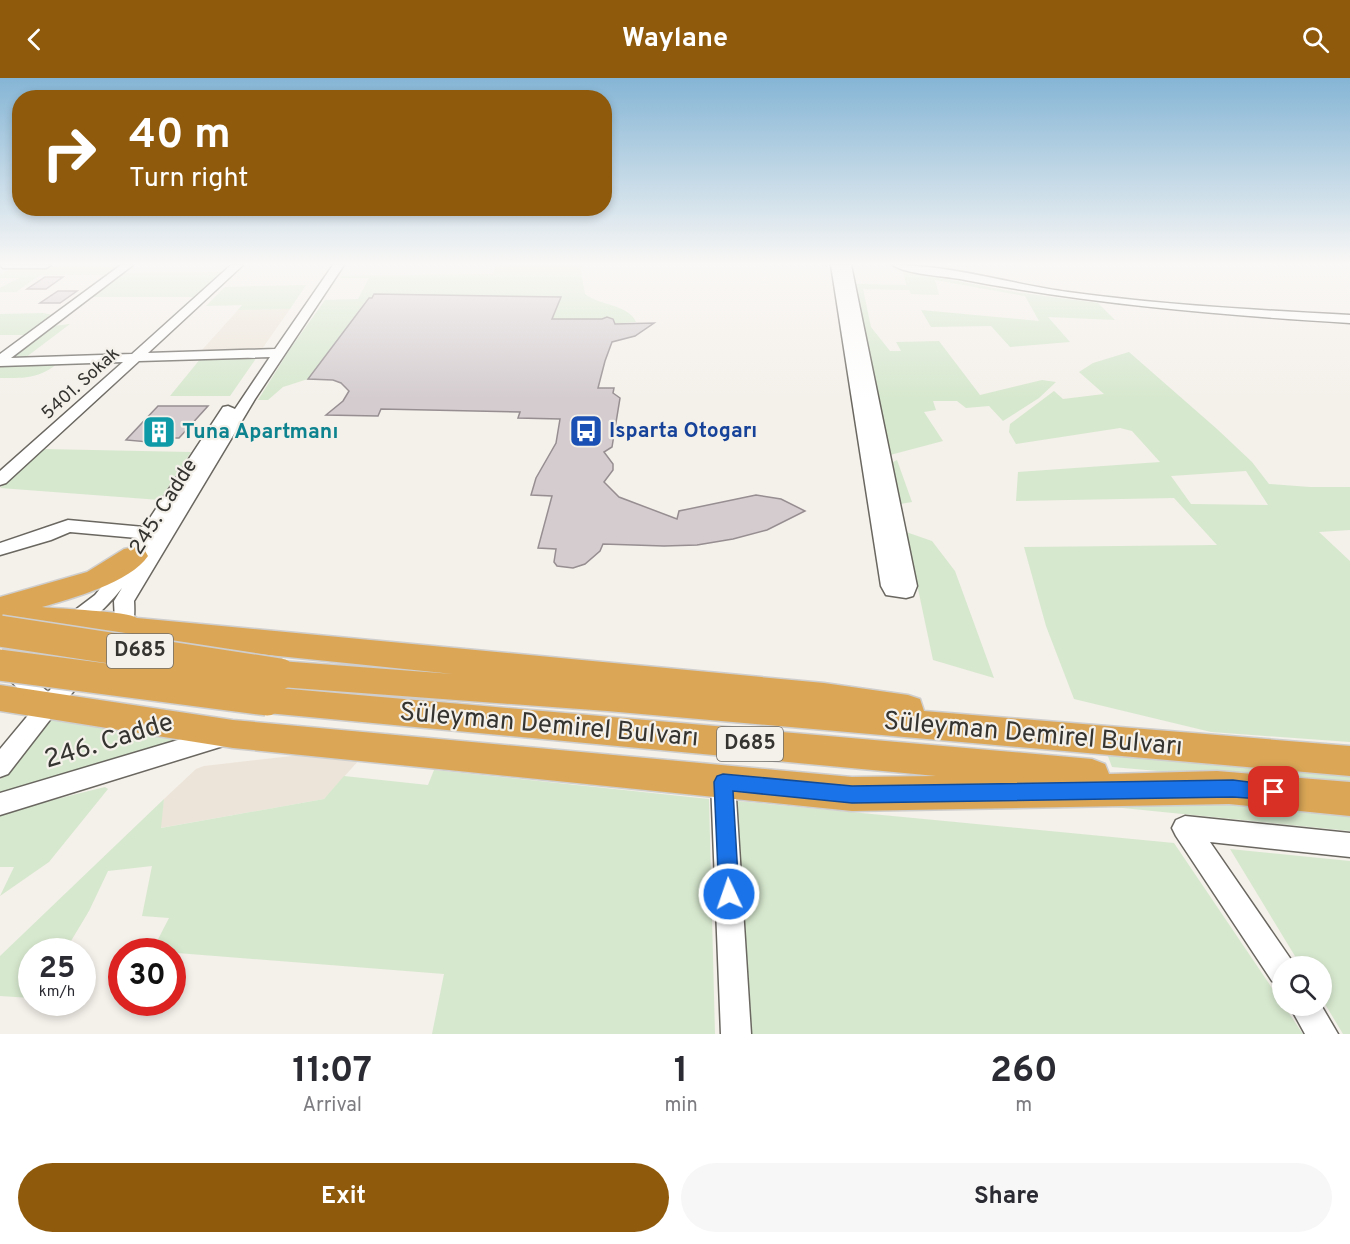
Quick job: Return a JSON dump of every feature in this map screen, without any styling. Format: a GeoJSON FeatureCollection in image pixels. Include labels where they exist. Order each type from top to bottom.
{"type":"FeatureCollection","features":[{"type":"Feature","properties":{"kind":"highway"},"geometry":{"type":"LineString","coordinates":[[0,610],[97,579],[141,544]]}},
{"type":"Feature","properties":{"kind":"highway"},"geometry":{"type":"LineString","coordinates":[[0,610],[72,621],[125,624],[124,628],[215,639],[792,692],[857,700],[1036,735]]}},
{"type":"Feature","properties":{"kind":"highway","name":"Süleyman Demirel Bulvarı"},"geometry":{"type":"LineString","coordinates":[[0,631],[274,687],[607,698],[1350,761]]}},
{"type":"Feature","properties":{"kind":"highway"},"geometry":{"type":"LineString","coordinates":[[147,721],[133,713],[128,699],[132,683],[137,675],[153,660],[173,648],[195,640],[215,639]]}},
{"type":"Feature","properties":{"kind":"highway","name":"Süleyman Demirel Bulvarı"},"geometry":{"type":"LineString","coordinates":[[0,664],[274,687],[1350,799]]}},
{"type":"Feature","properties":{"kind":"highway"},"geometry":{"type":"LineString","coordinates":[[0,698],[233,734],[852,794],[1233,788]]}},
{"type":"Feature","properties":{"kind":"street"},"geometry":{"type":"LineString","coordinates":[[0,361],[69,310]]}},
{"type":"Feature","properties":{"kind":"street","name":"5401. Sokak"},"geometry":{"type":"LineString","coordinates":[[0,480],[190,310]]}},
{"type":"Feature","properties":{"kind":"street","name":"245. Cadde"},"geometry":{"type":"LineString","coordinates":[[125,624],[124,601],[300,310]]}},
{"type":"Feature","properties":{"kind":"street","name":"245. Cadde"},"geometry":{"type":"LineString","coordinates":[[48,706],[20,679],[36,655],[72,621],[102,600],[272,353],[305,310]]}},
{"type":"Feature","properties":{"kind":"street"},"geometry":{"type":"LineString","coordinates":[[844,310],[890,586],[893,590],[906,591],[908,589],[906,576],[855,310]]}},
{"type":"Feature","properties":{"kind":"street"},"geometry":{"type":"LineString","coordinates":[[1207,310],[1350,319]]}},
{"type":"Feature","properties":{"kind":"street"},"geometry":{"type":"LineString","coordinates":[[0,361],[272,353]]}},
{"type":"Feature","properties":{"kind":"street"},"geometry":{"type":"LineString","coordinates":[[0,549],[45,536],[68,526],[141,544]]}},
{"type":"Feature","properties":{"kind":"street"},"geometry":{"type":"LineString","coordinates":[[0,766],[48,706],[125,624]]}},
{"type":"Feature","properties":{"kind":"street","name":"246. Cadde"},"geometry":{"type":"LineString","coordinates":[[0,804],[233,734]]}},
{"type":"Feature","properties":{"kind":"street"},"geometry":{"type":"LineString","coordinates":[[723,782],[736,1034]]}},
{"type":"Feature","properties":{"kind":"street"},"geometry":{"type":"LineString","coordinates":[[1272,956],[1185,828],[1350,845]]}},
{"type":"Feature","properties":{"kind":"street"},"geometry":{"type":"LineString","coordinates":[[1311,1016],[1323,1034]]}},
{"type":"Feature","properties":{"kind":"shaded area"},"geometry":{"type":"Polygon","coordinates":[[[238,310],[290,310],[262,349],[201,351],[238,310]]]}},
{"type":"Feature","properties":{"kind":"shaded area"},"geometry":{"type":"Polygon","coordinates":[[[310,754],[360,759],[324,799],[160,828],[164,799],[196,769],[204,766],[310,754]]]}},
{"type":"Feature","properties":{"kind":"green space"},"geometry":{"type":"Polygon","coordinates":[[[318,310],[359,310],[308,379],[283,387],[268,400],[258,400],[318,310]]]}},
{"type":"Feature","properties":{"kind":"green space"},"geometry":{"type":"Polygon","coordinates":[[[470,310],[623,310],[636,322],[610,324],[612,319],[607,317],[602,319],[552,319],[470,310]]]}},
{"type":"Feature","properties":{"kind":"green space"},"geometry":{"type":"Polygon","coordinates":[[[859,310],[867,310],[871,327],[890,351],[901,351],[896,342],[939,341],[980,395],[1042,380],[1056,382],[1039,398],[1003,421],[989,406],[966,408],[957,401],[933,401],[936,410],[924,412],[943,441],[890,455],[859,310]]]}},
{"type":"Feature","properties":{"kind":"green space"},"geometry":{"type":"Polygon","coordinates":[[[921,310],[1039,321],[1033,310],[1105,310],[1115,320],[1048,317],[1070,342],[1010,347],[991,326],[931,327],[921,310]]]}},
{"type":"Feature","properties":{"kind":"green space"},"geometry":{"type":"Polygon","coordinates":[[[43,313],[53,315],[27,335],[0,335],[0,314],[43,313]]]}},
{"type":"Feature","properties":{"kind":"green space"},"geometry":{"type":"Polygon","coordinates":[[[70,324],[25,358],[12,356],[53,326],[70,324]]]}},
{"type":"Feature","properties":{"kind":"green space"},"geometry":{"type":"Polygon","coordinates":[[[1129,352],[1252,462],[1269,484],[1350,487],[1350,530],[1319,532],[1350,561],[1350,742],[1211,732],[1074,699],[1046,626],[1024,547],[1217,545],[1174,498],[1016,501],[1018,472],[1160,462],[1132,431],[1120,428],[1016,444],[1009,432],[1010,424],[1054,391],[1063,399],[1104,394],[1079,372],[1093,363],[1129,352]],[[1246,471],[1171,476],[1191,504],[1268,505],[1246,471]]]}},
{"type":"Feature","properties":{"kind":"green space"},"geometry":{"type":"Polygon","coordinates":[[[257,357],[230,396],[170,396],[201,358],[257,357]]]}},
{"type":"Feature","properties":{"kind":"green space"},"geometry":{"type":"Polygon","coordinates":[[[58,363],[38,375],[0,378],[0,367],[5,365],[58,363]]]}},
{"type":"Feature","properties":{"kind":"green space"},"geometry":{"type":"Polygon","coordinates":[[[43,449],[191,452],[160,500],[0,488],[43,449]]]}},
{"type":"Feature","properties":{"kind":"green space"},"geometry":{"type":"Polygon","coordinates":[[[897,460],[912,502],[900,504],[891,463],[897,460]]]}},
{"type":"Feature","properties":{"kind":"green space"},"geometry":{"type":"Polygon","coordinates":[[[906,532],[932,541],[955,571],[994,678],[933,660],[906,532]]]}},
{"type":"Feature","properties":{"kind":"green space"},"geometry":{"type":"Polygon","coordinates":[[[50,717],[175,740],[170,745],[0,793],[0,780],[50,717]]]}},
{"type":"Feature","properties":{"kind":"green space"},"geometry":{"type":"Polygon","coordinates":[[[1106,751],[1350,770],[1350,788],[1112,767],[1106,751]]]}},
{"type":"Feature","properties":{"kind":"green space"},"geometry":{"type":"Polygon","coordinates":[[[434,770],[709,799],[715,1034],[432,1034],[444,974],[186,954],[186,938],[159,938],[169,918],[142,916],[152,866],[108,871],[73,938],[19,938],[164,799],[161,828],[324,799],[344,776],[428,785],[434,770]]]}},
{"type":"Feature","properties":{"kind":"green space"},"geometry":{"type":"Polygon","coordinates":[[[105,787],[108,789],[49,862],[0,896],[14,867],[0,867],[0,813],[105,787]]]}},
{"type":"Feature","properties":{"kind":"green space"},"geometry":{"type":"Polygon","coordinates":[[[1103,790],[1350,813],[1350,831],[965,792],[1103,790]]]}},
{"type":"Feature","properties":{"kind":"green space"},"geometry":{"type":"Polygon","coordinates":[[[737,801],[1174,843],[1272,988],[1272,1016],[1291,1016],[1303,1034],[752,1034],[737,801]]]}},
{"type":"Feature","properties":{"kind":"green space"},"geometry":{"type":"Polygon","coordinates":[[[1230,849],[1350,861],[1350,1034],[1343,1034],[1332,1016],[1332,956],[1295,956],[1230,849]]]}},
{"type":"Feature","properties":{"kind":"green space"},"geometry":{"type":"Polygon","coordinates":[[[18,939],[18,997],[0,996],[0,956],[18,939]]]}},
{"type":"Feature","properties":{"kind":"building","name":"Isparta Otogarı"},"geometry":{"type":"Polygon","coordinates":[[[360,310],[556,310],[552,319],[602,319],[607,317],[613,319],[615,324],[654,323],[635,336],[612,342],[605,361],[598,388],[614,388],[613,393],[620,398],[612,447],[604,452],[613,464],[613,470],[604,482],[619,497],[677,519],[679,511],[756,495],[781,499],[805,511],[767,530],[733,539],[697,545],[603,544],[600,551],[585,564],[573,568],[557,566],[554,562],[556,549],[538,548],[552,496],[531,495],[536,478],[556,443],[560,419],[518,418],[520,412],[381,409],[378,416],[326,415],[343,401],[349,391],[341,383],[333,380],[308,379],[360,310]]]}},
{"type":"Feature","properties":{"kind":"building"},"geometry":{"type":"Polygon","coordinates":[[[158,406],[208,406],[179,438],[164,438],[160,443],[126,440],[158,406]]]}},
{"type":"Feature","properties":{"kind":"place","name":"Isparta Otogarı"},"geometry":{"type":"Point","coordinates":[586,431]}},
{"type":"Feature","properties":{"kind":"place","name":"Tuna Apartmanı"},"geometry":{"type":"Point","coordinates":[159,432]}},
{"type":"Feature","properties":{"kind":"route"},"geometry":{"type":"LineString","coordinates":[[729,894],[723,782],[852,794],[1233,788],[1274,792]]}}]}
